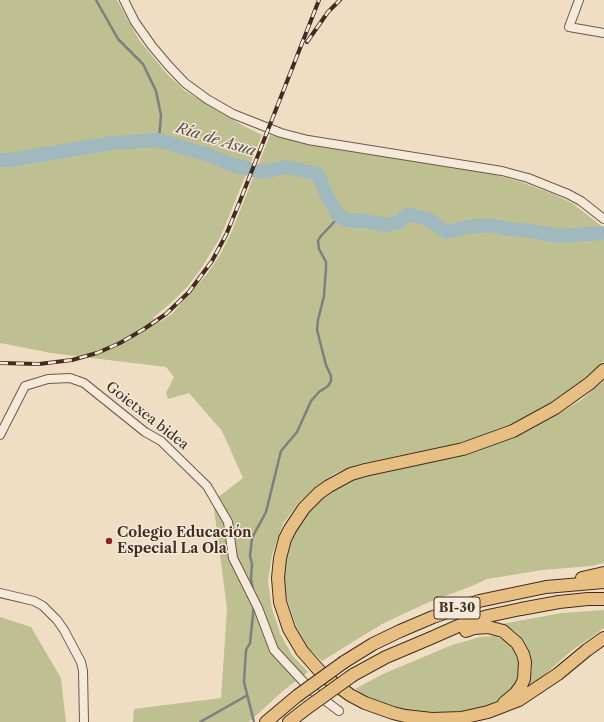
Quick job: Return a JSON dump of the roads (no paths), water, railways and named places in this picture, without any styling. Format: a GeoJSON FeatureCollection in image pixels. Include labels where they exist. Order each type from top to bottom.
{"type":"FeatureCollection","features":[{"type":"Feature","properties":{"kind":"highway"},"geometry":{"type":"LineString","coordinates":[[604,370],[590,383],[566,401],[513,431],[463,449],[378,466],[351,474],[339,480],[319,493],[304,508],[290,529],[280,558],[278,578],[282,609],[289,629],[302,652],[324,676],[350,695],[365,703],[405,716],[445,719],[476,715],[519,700],[558,674],[604,638]]}},
{"type":"Feature","properties":{"kind":"highway"},"geometry":{"type":"LineString","coordinates":[[546,587],[604,573]]}},
{"type":"Feature","properties":{"kind":"highway","name":"BI-30"},"geometry":{"type":"LineString","coordinates":[[266,722],[297,696],[344,662],[373,644],[433,617],[479,601],[510,594],[546,587],[604,582]]}},
{"type":"Feature","properties":{"kind":"highway","name":"BI-30"},"geometry":{"type":"LineString","coordinates":[[289,722],[353,675],[386,657],[465,624],[520,609],[559,602],[588,599],[604,600]]}},
{"type":"Feature","properties":{"kind":"highway"},"geometry":{"type":"LineString","coordinates":[[431,638],[453,635],[474,628],[488,627],[503,631],[517,643],[525,662],[524,679],[516,694],[497,708]]}},
{"type":"Feature","properties":{"kind":"street"},"geometry":{"type":"LineString","coordinates":[[124,0],[135,22],[152,46],[186,83],[207,99],[233,114],[280,133],[308,140],[502,172],[528,178],[568,194],[581,201],[604,219]]}},
{"type":"Feature","properties":{"kind":"street"},"geometry":{"type":"LineString","coordinates":[[579,0],[569,28],[604,34]]}},
{"type":"Feature","properties":{"kind":"street","name":"Goietxea bidea"},"geometry":{"type":"LineString","coordinates":[[0,435],[25,386],[48,379],[70,378],[84,383],[145,432],[161,441],[208,486],[228,522],[233,558],[258,608],[274,650],[311,690],[339,711]]}},
{"type":"Feature","properties":{"kind":"street"},"geometry":{"type":"LineString","coordinates":[[0,593],[34,601],[43,606],[57,620],[64,630],[81,662],[83,671],[84,722]]}},
{"type":"Feature","properties":{"kind":"waterway"},"geometry":{"type":"LineString","coordinates":[[96,0],[118,39],[143,64],[156,91],[161,115],[159,140]]}},
{"type":"Feature","properties":{"kind":"waterway","name":"Ría de Asua"},"geometry":{"type":"LineString","coordinates":[[0,160],[10,160],[113,143],[159,140],[211,156],[233,165],[261,172],[287,167],[318,174],[326,194],[338,215],[346,220],[387,225],[399,222],[408,214],[430,220],[446,232],[467,227],[489,225],[558,236],[601,233]]}},
{"type":"Feature","properties":{"kind":"waterway"},"geometry":{"type":"LineString","coordinates":[[253,590],[251,579],[252,564],[250,556],[252,538],[266,512],[281,451],[297,432],[311,401],[319,392],[328,386],[331,381],[331,376],[326,365],[317,330],[324,296],[326,268],[326,262],[319,249],[318,241],[336,220],[338,215]]}},
{"type":"Feature","properties":{"kind":"waterway"},"geometry":{"type":"LineString","coordinates":[[254,605],[250,643],[246,650],[244,682],[254,722]]}},
{"type":"Feature","properties":{"kind":"waterway"},"geometry":{"type":"LineString","coordinates":[[200,722],[246,696]]}},
{"type":"Feature","properties":{"kind":"railway"},"geometry":{"type":"LineString","coordinates":[[0,363],[39,364],[72,360],[97,353],[120,343],[144,329],[166,314],[189,292],[212,261],[226,235],[319,0]]}},
{"type":"Feature","properties":{"kind":"railway"},"geometry":{"type":"LineString","coordinates":[[307,42],[328,12],[340,0]]}},
{"type":"Feature","properties":{"kind":"place","name":"Colegio Educación Especial La Ola"},"geometry":{"type":"Point","coordinates":[109,541]}}]}
